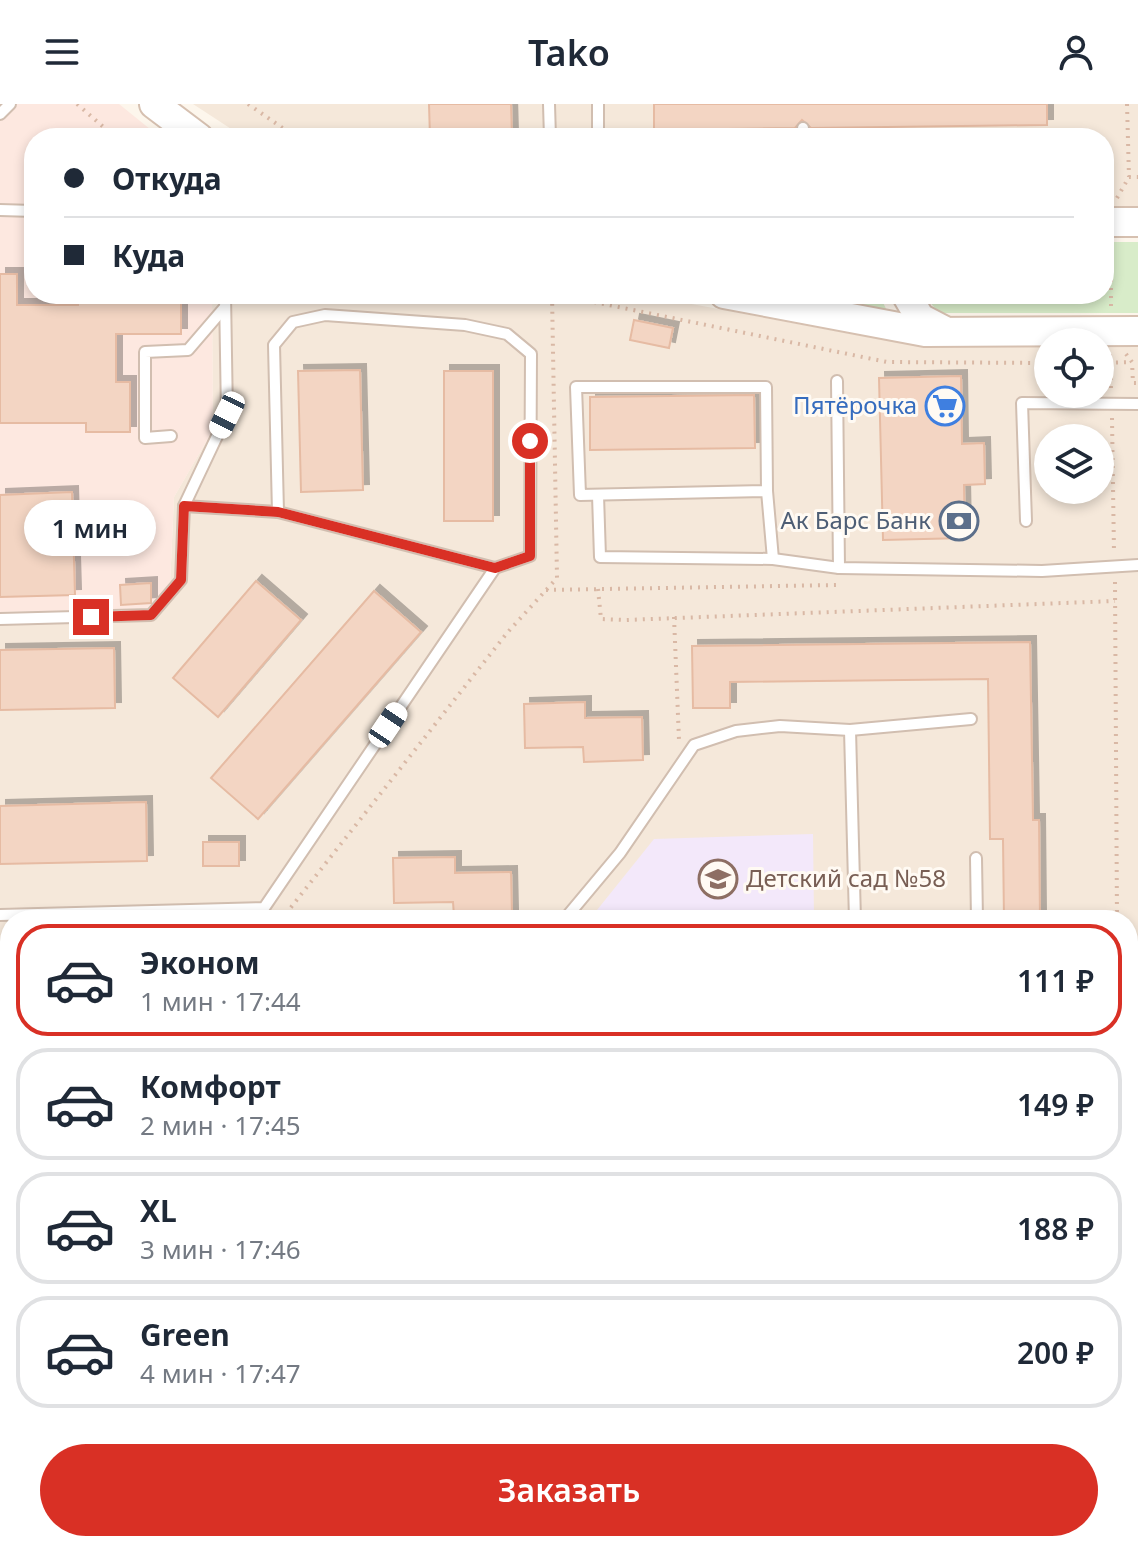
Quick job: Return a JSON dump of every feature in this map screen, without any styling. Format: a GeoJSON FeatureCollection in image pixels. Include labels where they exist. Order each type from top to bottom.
{"type":"FeatureCollection","features":[{"type":"Feature","properties":{"kind":"main road"},"geometry":{"type":"LineString","coordinates":[[154,104],[186,128]]}},
{"type":"Feature","properties":{"kind":"main road"},"geometry":{"type":"LineString","coordinates":[[777,304],[925,332],[1125,331]]}},
{"type":"Feature","properties":{"kind":"main road"},"geometry":{"type":"LineString","coordinates":[[910,304],[928,324],[963,333]]}},
{"type":"Feature","properties":{"kind":"lane"},"geometry":{"type":"LineString","coordinates":[[0,114],[10,104]]}},
{"type":"Feature","properties":{"kind":"lane"},"geometry":{"type":"LineString","coordinates":[[549,104],[550,128]]}},
{"type":"Feature","properties":{"kind":"lane"},"geometry":{"type":"LineString","coordinates":[[598,104],[598,128]]}},
{"type":"Feature","properties":{"kind":"lane"},"geometry":{"type":"LineString","coordinates":[[0,210],[24,211]]}},
{"type":"Feature","properties":{"kind":"lane"},"geometry":{"type":"LineString","coordinates":[[171,436],[145,438],[145,352],[188,350],[225,307]]}},
{"type":"Feature","properties":{"kind":"lane"},"geometry":{"type":"LineString","coordinates":[[0,619],[151,615],[181,580],[184,506],[227,415],[225,307]]}},
{"type":"Feature","properties":{"kind":"lane"},"geometry":{"type":"LineString","coordinates":[[184,506],[278,512],[495,568],[530,556],[531,354],[507,334],[465,325],[325,315],[293,322],[274,345],[278,512]]}},
{"type":"Feature","properties":{"kind":"lane"},"geometry":{"type":"LineString","coordinates":[[837,381],[839,568]]}},
{"type":"Feature","properties":{"kind":"lane"},"geometry":{"type":"LineString","coordinates":[[767,491],[580,495],[576,387],[766,387],[767,491],[773,559]]}},
{"type":"Feature","properties":{"kind":"lane"},"geometry":{"type":"LineString","coordinates":[[1026,521],[1022,403],[1034,403]]}},
{"type":"Feature","properties":{"kind":"lane"},"geometry":{"type":"LineString","coordinates":[[1114,403],[1138,404]]}},
{"type":"Feature","properties":{"kind":"lane"},"geometry":{"type":"LineString","coordinates":[[598,495],[600,557],[773,559],[839,568],[1042,571],[1138,565]]}},
{"type":"Feature","properties":{"kind":"lane"},"geometry":{"type":"LineString","coordinates":[[189,910],[264,908],[495,568]]}},
{"type":"Feature","properties":{"kind":"lane"},"geometry":{"type":"LineString","coordinates":[[572,910],[620,853],[694,745],[736,731],[780,726],[850,730],[971,719]]}},
{"type":"Feature","properties":{"kind":"lane"},"geometry":{"type":"LineString","coordinates":[[850,730],[855,910]]}},
{"type":"Feature","properties":{"kind":"lane"},"geometry":{"type":"LineString","coordinates":[[976,858],[977,910]]}},
{"type":"Feature","properties":{"kind":"path"},"geometry":{"type":"LineString","coordinates":[[77,104],[105,128]]}},
{"type":"Feature","properties":{"kind":"path"},"geometry":{"type":"LineString","coordinates":[[248,104],[283,128]]}},
{"type":"Feature","properties":{"kind":"path"},"geometry":{"type":"LineString","coordinates":[[1127,104],[1129,177],[1118,196],[1118,222],[1125,331],[1133,383],[1138,383]]}},
{"type":"Feature","properties":{"kind":"path"},"geometry":{"type":"LineString","coordinates":[[1129,177],[1138,177]]}},
{"type":"Feature","properties":{"kind":"path"},"geometry":{"type":"LineString","coordinates":[[604,304],[887,362],[1034,363]]}},
{"type":"Feature","properties":{"kind":"path"},"geometry":{"type":"LineString","coordinates":[[1114,354],[1125,331]]}},
{"type":"Feature","properties":{"kind":"path"},"geometry":{"type":"LineString","coordinates":[[1114,363],[1132,362]]}},
{"type":"Feature","properties":{"kind":"path"},"geometry":{"type":"LineString","coordinates":[[1112,408],[1117,910]]}},
{"type":"Feature","properties":{"kind":"path"},"geometry":{"type":"LineString","coordinates":[[546,590],[849,585]]}},
{"type":"Feature","properties":{"kind":"path"},"geometry":{"type":"LineString","coordinates":[[598,589],[601,619],[1115,601]]}},
{"type":"Feature","properties":{"kind":"path"},"geometry":{"type":"LineString","coordinates":[[674,617],[680,766]]}},
{"type":"Feature","properties":{"kind":"shaded area"},"geometry":{"type":"Polygon","coordinates":[[[0,104],[119,104],[149,128],[24,128],[24,304],[212,304],[213,430],[174,497],[170,586],[150,609],[0,612],[0,104]]]}},
{"type":"Feature","properties":{"kind":"shaded area"},"geometry":{"type":"Polygon","coordinates":[[[193,104],[1138,104],[1138,207],[1114,208],[1114,128],[230,128],[193,104]]]}},
{"type":"Feature","properties":{"kind":"shaded area"},"geometry":{"type":"Polygon","coordinates":[[[212,304],[691,304],[884,340],[1034,343],[1034,408],[1114,408],[1114,343],[1138,343],[1138,910],[0,910],[0,612],[150,609],[170,586],[174,497],[213,430],[212,304]]]}},
{"type":"Feature","properties":{"kind":"shaded area","name":"Детский сад №58"},"geometry":{"type":"Polygon","coordinates":[[[813,834],[814,910],[597,910],[654,839],[813,834]]]}},
{"type":"Feature","properties":{"kind":"green space"},"geometry":{"type":"Polygon","coordinates":[[[1114,242],[1138,242],[1138,313],[939,313],[931,304],[1114,304],[1114,242]]]}},
{"type":"Feature","properties":{"kind":"green space"},"geometry":{"type":"Polygon","coordinates":[[[850,304],[884,304],[888,313],[850,304]]]}},
{"type":"Feature","properties":{"kind":"building"},"geometry":{"type":"Polygon","coordinates":[[[429,104],[511,104],[512,128],[430,128],[429,104]]]}},
{"type":"Feature","properties":{"kind":"building"},"geometry":{"type":"Polygon","coordinates":[[[654,104],[1047,104],[1047,125],[811,128],[802,120],[795,128],[654,128],[654,104]]]}},
{"type":"Feature","properties":{"kind":"building"},"geometry":{"type":"Polygon","coordinates":[[[0,274],[17,274],[17,305],[181,304],[181,334],[116,334],[116,382],[130,382],[130,432],[86,432],[86,423],[0,423],[0,274]]]}},
{"type":"Feature","properties":{"kind":"building"},"geometry":{"type":"Polygon","coordinates":[[[634,320],[673,328],[669,348],[630,340],[634,320]]]}},
{"type":"Feature","properties":{"kind":"building"},"geometry":{"type":"Polygon","coordinates":[[[360,370],[363,490],[301,492],[298,371],[360,370]]]}},
{"type":"Feature","properties":{"kind":"building"},"geometry":{"type":"Polygon","coordinates":[[[444,371],[493,371],[493,521],[444,521],[444,371]]]}},
{"type":"Feature","properties":{"kind":"building"},"geometry":{"type":"Polygon","coordinates":[[[961,376],[962,444],[984,443],[985,484],[964,485],[965,538],[883,540],[879,378],[961,376]]]}},
{"type":"Feature","properties":{"kind":"building"},"geometry":{"type":"Polygon","coordinates":[[[754,395],[755,448],[590,450],[590,397],[754,395]]]}},
{"type":"Feature","properties":{"kind":"building"},"geometry":{"type":"Polygon","coordinates":[[[72,492],[75,595],[0,597],[0,495],[72,492]]]}},
{"type":"Feature","properties":{"kind":"building"},"geometry":{"type":"Polygon","coordinates":[[[256,581],[301,620],[218,717],[173,678],[256,581]]]}},
{"type":"Feature","properties":{"kind":"building"},"geometry":{"type":"Polygon","coordinates":[[[151,583],[151,603],[121,605],[120,585],[151,583]]]}},
{"type":"Feature","properties":{"kind":"building"},"geometry":{"type":"Polygon","coordinates":[[[374,591],[421,632],[258,819],[211,778],[374,591]]]}},
{"type":"Feature","properties":{"kind":"building"},"geometry":{"type":"Polygon","coordinates":[[[1030,642],[1033,820],[1039,820],[1040,910],[1004,910],[1003,839],[990,839],[988,679],[730,682],[730,708],[693,708],[692,646],[1030,642]]]}},
{"type":"Feature","properties":{"kind":"building"},"geometry":{"type":"Polygon","coordinates":[[[114,648],[115,708],[0,710],[0,650],[114,648]]]}},
{"type":"Feature","properties":{"kind":"building"},"geometry":{"type":"Polygon","coordinates":[[[585,702],[585,718],[642,717],[643,760],[584,762],[583,747],[525,748],[524,704],[585,702]]]}},
{"type":"Feature","properties":{"kind":"building"},"geometry":{"type":"Polygon","coordinates":[[[146,802],[147,861],[0,864],[0,806],[146,802]]]}},
{"type":"Feature","properties":{"kind":"building"},"geometry":{"type":"Polygon","coordinates":[[[203,842],[239,842],[239,866],[203,866],[203,842]]]}},
{"type":"Feature","properties":{"kind":"building"},"geometry":{"type":"Polygon","coordinates":[[[455,857],[455,873],[511,872],[512,910],[454,910],[453,902],[394,903],[393,858],[455,857]]]}},
{"type":"Feature","properties":{"kind":"place","name":"Пятёрочка"},"geometry":{"type":"Point","coordinates":[945,406]}},
{"type":"Feature","properties":{"kind":"place","name":"Ак Барс Банк"},"geometry":{"type":"Point","coordinates":[959,521]}},
{"type":"Feature","properties":{"kind":"place","name":"Детский сад №58"},"geometry":{"type":"Point","coordinates":[718,879]}},
{"type":"Feature","properties":{"kind":"route"},"geometry":{"type":"LineString","coordinates":[[91,617],[151,615],[166,598],[181,580],[184,506],[278,512],[495,568],[530,556],[530,441]]}}]}
